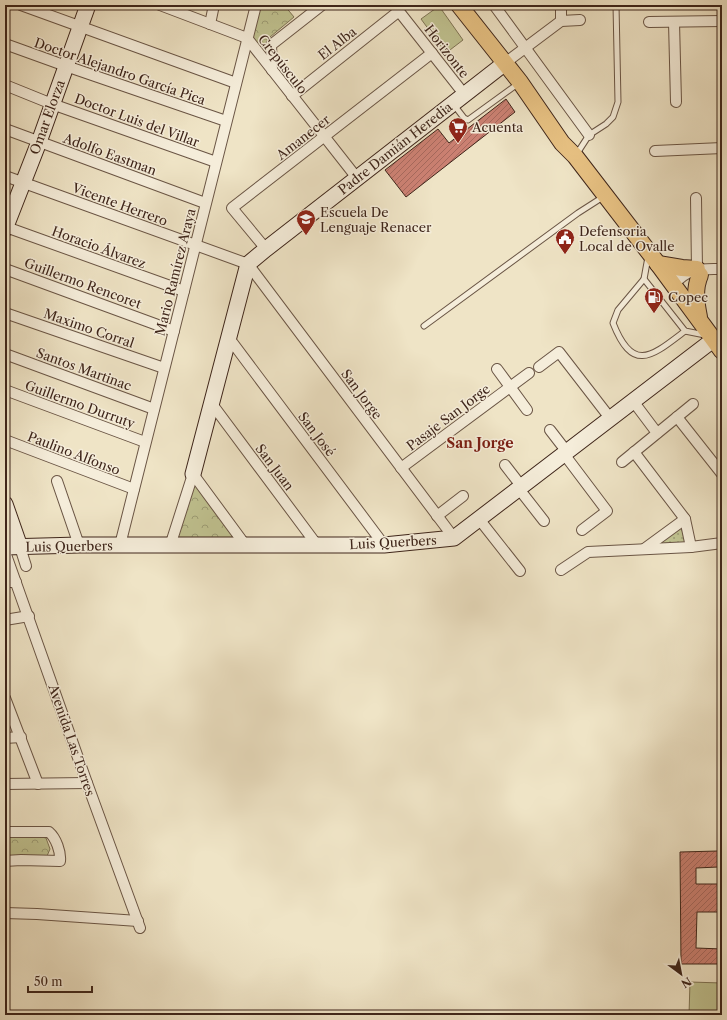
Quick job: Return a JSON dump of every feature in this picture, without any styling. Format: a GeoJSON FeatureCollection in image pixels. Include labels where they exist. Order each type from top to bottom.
{"type":"FeatureCollection","features":[{"type":"Feature","properties":{"kind":"main road"},"geometry":{"type":"LineString","coordinates":[[459,5],[508,61],[520,82],[562,144],[574,155],[606,196],[675,286],[715,342]]}},
{"type":"Feature","properties":{"kind":"main road"},"geometry":{"type":"LineString","coordinates":[[469,5],[508,61],[568,138],[574,155]]}},
{"type":"Feature","properties":{"kind":"main road"},"geometry":{"type":"LineString","coordinates":[[653,258],[682,268],[700,271],[696,286],[695,299],[701,323]]}},
{"type":"Feature","properties":{"kind":"street"},"geometry":{"type":"LineString","coordinates":[[21,5],[236,83]]}},
{"type":"Feature","properties":{"kind":"street","name":"Omar Elorza"},"geometry":{"type":"LineString","coordinates":[[6,223],[39,142],[88,5]]}},
{"type":"Feature","properties":{"kind":"street"},"geometry":{"type":"LineString","coordinates":[[210,24],[214,5]]}},
{"type":"Feature","properties":{"kind":"street","name":"Mario Ramírez Araya"},"geometry":{"type":"LineString","coordinates":[[120,545],[256,5]]}},
{"type":"Feature","properties":{"kind":"street"},"geometry":{"type":"LineString","coordinates":[[272,70],[271,45],[322,5]]}},
{"type":"Feature","properties":{"kind":"street"},"geometry":{"type":"LineString","coordinates":[[494,5],[589,135]]}},
{"type":"Feature","properties":{"kind":"street"},"geometry":{"type":"LineString","coordinates":[[560,5],[561,21]]}},
{"type":"Feature","properties":{"kind":"street","name":"Crepúsculo"},"geometry":{"type":"LineString","coordinates":[[166,6],[247,38],[357,178]]}},
{"type":"Feature","properties":{"kind":"street","name":"Horizonte"},"geometry":{"type":"LineString","coordinates":[[396,8],[432,53],[458,99]]}},
{"type":"Feature","properties":{"kind":"street","name":"El Alba"},"geometry":{"type":"LineString","coordinates":[[292,96],[396,8]]}},
{"type":"Feature","properties":{"kind":"street"},"geometry":{"type":"LineString","coordinates":[[508,61],[561,21],[580,20]]}},
{"type":"Feature","properties":{"kind":"street"},"geometry":{"type":"LineString","coordinates":[[649,22],[722,21]]}},
{"type":"Feature","properties":{"kind":"street"},"geometry":{"type":"LineString","coordinates":[[674,22],[676,102]]}},
{"type":"Feature","properties":{"kind":"street","name":"Doctor Alejandro García Pica"},"geometry":{"type":"LineString","coordinates":[[5,44],[226,122]]}},
{"type":"Feature","properties":{"kind":"street","name":"Amanecer"},"geometry":{"type":"LineString","coordinates":[[266,249],[232,208],[432,53]]}},
{"type":"Feature","properties":{"kind":"street","name":"Padre Damián Heredia"},"geometry":{"type":"LineString","coordinates":[[248,264],[508,61]]}},
{"type":"Feature","properties":{"kind":"street","name":"Doctor Luis del Villar"},"geometry":{"type":"LineString","coordinates":[[5,85],[52,104],[216,162]]}},
{"type":"Feature","properties":{"kind":"street","name":"Adolfo Eastman"},"geometry":{"type":"LineString","coordinates":[[5,129],[206,203]]}},
{"type":"Feature","properties":{"kind":"street"},"geometry":{"type":"LineString","coordinates":[[655,150],[722,148]]}},
{"type":"Feature","properties":{"kind":"street","name":"Vicente Herrero"},"geometry":{"type":"LineString","coordinates":[[5,176],[248,264]]}},
{"type":"Feature","properties":{"kind":"street"},"geometry":{"type":"LineString","coordinates":[[696,198],[700,271]]}},
{"type":"Feature","properties":{"kind":"street","name":"Horacio Álvarez"},"geometry":{"type":"LineString","coordinates":[[6,223],[184,291]]}},
{"type":"Feature","properties":{"kind":"street"},"geometry":{"type":"LineString","coordinates":[[170,546],[193,474],[248,264]]}},
{"type":"Feature","properties":{"kind":"street","name":"San Jorge"},"geometry":{"type":"LineString","coordinates":[[248,264],[454,538]]}},
{"type":"Feature","properties":{"kind":"street","name":"Guillermo Rencoret"},"geometry":{"type":"LineString","coordinates":[[5,269],[174,331]]}},
{"type":"Feature","properties":{"kind":"street"},"geometry":{"type":"LineString","coordinates":[[675,286],[685,274],[722,269]]}},
{"type":"Feature","properties":{"kind":"street","name":"Maximo Corral"},"geometry":{"type":"LineString","coordinates":[[5,313],[164,368]]}},
{"type":"Feature","properties":{"kind":"street","name":"San José"},"geometry":{"type":"LineString","coordinates":[[229,338],[384,545]]}},
{"type":"Feature","properties":{"kind":"street","name":"Luis Querbers"},"geometry":{"type":"LineString","coordinates":[[12,547],[79,545],[384,545],[454,538],[610,418],[715,342]]}},
{"type":"Feature","properties":{"kind":"street"},"geometry":{"type":"LineString","coordinates":[[538,367],[559,352],[610,418]]}},
{"type":"Feature","properties":{"kind":"street","name":"Santos Martinac"},"geometry":{"type":"LineString","coordinates":[[5,354],[154,409]]}},
{"type":"Feature","properties":{"kind":"street","name":"Pasaje San Jorge"},"geometry":{"type":"LineString","coordinates":[[497,369],[527,410]]}},
{"type":"Feature","properties":{"kind":"street","name":"Pasaje San Jorge"},"geometry":{"type":"LineString","coordinates":[[402,468],[529,373]]}},
{"type":"Feature","properties":{"kind":"street","name":"Guillermo Durruty"},"geometry":{"type":"LineString","coordinates":[[5,390],[145,442]]}},
{"type":"Feature","properties":{"kind":"street"},"geometry":{"type":"LineString","coordinates":[[633,401],[657,433]]}},
{"type":"Feature","properties":{"kind":"street","name":"San Juan"},"geometry":{"type":"LineString","coordinates":[[212,404],[318,545]]}},
{"type":"Feature","properties":{"kind":"street"},"geometry":{"type":"LineString","coordinates":[[622,462],[693,404]]}},
{"type":"Feature","properties":{"kind":"street"},"geometry":{"type":"LineString","coordinates":[[677,417],[722,474]]}},
{"type":"Feature","properties":{"kind":"street"},"geometry":{"type":"LineString","coordinates":[[550,430],[606,511],[582,530]]}},
{"type":"Feature","properties":{"kind":"street","name":"Paulino Alfonso"},"geometry":{"type":"LineString","coordinates":[[5,440],[134,489]]}},
{"type":"Feature","properties":{"kind":"street"},"geometry":{"type":"LineString","coordinates":[[634,452],[685,519],[691,547]]}},
{"type":"Feature","properties":{"kind":"street"},"geometry":{"type":"LineString","coordinates":[[505,465],[544,521]]}},
{"type":"Feature","properties":{"kind":"street"},"geometry":{"type":"LineString","coordinates":[[193,474],[246,546]]}},
{"type":"Feature","properties":{"kind":"street"},"geometry":{"type":"LineString","coordinates":[[57,481],[79,545]]}},
{"type":"Feature","properties":{"kind":"street"},"geometry":{"type":"LineString","coordinates":[[437,516],[463,496]]}},
{"type":"Feature","properties":{"kind":"street"},"geometry":{"type":"LineString","coordinates":[[5,504],[12,547],[26,566]]}},
{"type":"Feature","properties":{"kind":"street"},"geometry":{"type":"LineString","coordinates":[[479,519],[520,571]]}},
{"type":"Feature","properties":{"kind":"street"},"geometry":{"type":"LineString","coordinates":[[644,549],[685,519]]}},
{"type":"Feature","properties":{"kind":"street"},"geometry":{"type":"LineString","coordinates":[[561,570],[588,552],[691,547],[722,543]]}},
{"type":"Feature","properties":{"kind":"street","name":"Avenida Las Torres"},"geometry":{"type":"LineString","coordinates":[[5,552],[139,925],[37,914],[5,913]]}},
{"type":"Feature","properties":{"kind":"street"},"geometry":{"type":"LineString","coordinates":[[5,582],[16,582]]}},
{"type":"Feature","properties":{"kind":"street"},"geometry":{"type":"LineString","coordinates":[[5,620],[29,616]]}},
{"type":"Feature","properties":{"kind":"street"},"geometry":{"type":"LineString","coordinates":[[5,698],[38,784]]}},
{"type":"Feature","properties":{"kind":"street"},"geometry":{"type":"LineString","coordinates":[[5,738],[21,738]]}},
{"type":"Feature","properties":{"kind":"street"},"geometry":{"type":"LineString","coordinates":[[5,784],[87,783]]}},
{"type":"Feature","properties":{"kind":"street"},"geometry":{"type":"LineString","coordinates":[[5,832],[49,832],[53,836],[60,856],[60,861],[5,861]]}},
{"type":"Feature","properties":{"kind":"lane"},"geometry":{"type":"LineString","coordinates":[[574,155],[589,135],[606,124],[613,117],[618,102],[616,5]]}},
{"type":"Feature","properties":{"kind":"lane"},"geometry":{"type":"LineString","coordinates":[[458,99],[464,118],[468,120],[520,82]]}},
{"type":"Feature","properties":{"kind":"lane"},"geometry":{"type":"LineString","coordinates":[[424,326],[578,213],[606,196]]}},
{"type":"Feature","properties":{"kind":"lane"},"geometry":{"type":"LineString","coordinates":[[653,258],[644,279],[618,310],[613,323],[617,334],[630,351],[638,356],[649,355],[661,349],[685,331]]}},
{"type":"Feature","properties":{"kind":"lane"},"geometry":{"type":"LineString","coordinates":[[644,279],[685,331],[715,342]]}},
{"type":"Feature","properties":{"kind":"green space"},"geometry":{"type":"Polygon","coordinates":[[[258,5],[284,5],[294,17],[270,37],[266,56],[250,34],[258,5]]]}},
{"type":"Feature","properties":{"kind":"green space"},"geometry":{"type":"Polygon","coordinates":[[[439,6],[463,40],[446,53],[421,19],[439,6]]]}},
{"type":"Feature","properties":{"kind":"green space"},"geometry":{"type":"Polygon","coordinates":[[[194,483],[235,538],[177,540],[194,483]]]}},
{"type":"Feature","properties":{"kind":"green space"},"geometry":{"type":"Polygon","coordinates":[[[681,525],[685,543],[654,546],[681,525]]]}},
{"type":"Feature","properties":{"kind":"green space"},"geometry":{"type":"Polygon","coordinates":[[[37,836],[46,838],[50,849],[47,856],[5,857],[5,837],[37,836]]]}},
{"type":"Feature","properties":{"kind":"green space"},"geometry":{"type":"Polygon","coordinates":[[[690,982],[722,983],[722,1015],[689,1015],[690,982]]]}},
{"type":"Feature","properties":{"kind":"building"},"geometry":{"type":"Polygon","coordinates":[[[506,99],[515,112],[406,197],[385,170],[438,129],[449,143],[506,99]]]}},
{"type":"Feature","properties":{"kind":"building"},"geometry":{"type":"Polygon","coordinates":[[[718,851],[718,867],[696,868],[696,884],[722,884],[722,912],[697,912],[696,948],[722,949],[722,964],[681,964],[680,852],[718,851]]]}},
{"type":"Feature","properties":{"kind":"place","name":"Acuenta"},"geometry":{"type":"Point","coordinates":[458,144]}},
{"type":"Feature","properties":{"kind":"place","name":"Escuela De Lenguaje Renacer"},"geometry":{"type":"Point","coordinates":[306,236]}},
{"type":"Feature","properties":{"kind":"place","name":"Defensoria Local de Ovalle"},"geometry":{"type":"Point","coordinates":[565,255]}},
{"type":"Feature","properties":{"kind":"place","name":"Copec"},"geometry":{"type":"Point","coordinates":[654,314]}},
{"type":"Feature","properties":{"kind":"district","name":"San Jorge"},"geometry":{"type":"Point","coordinates":[480,443]}}]}
